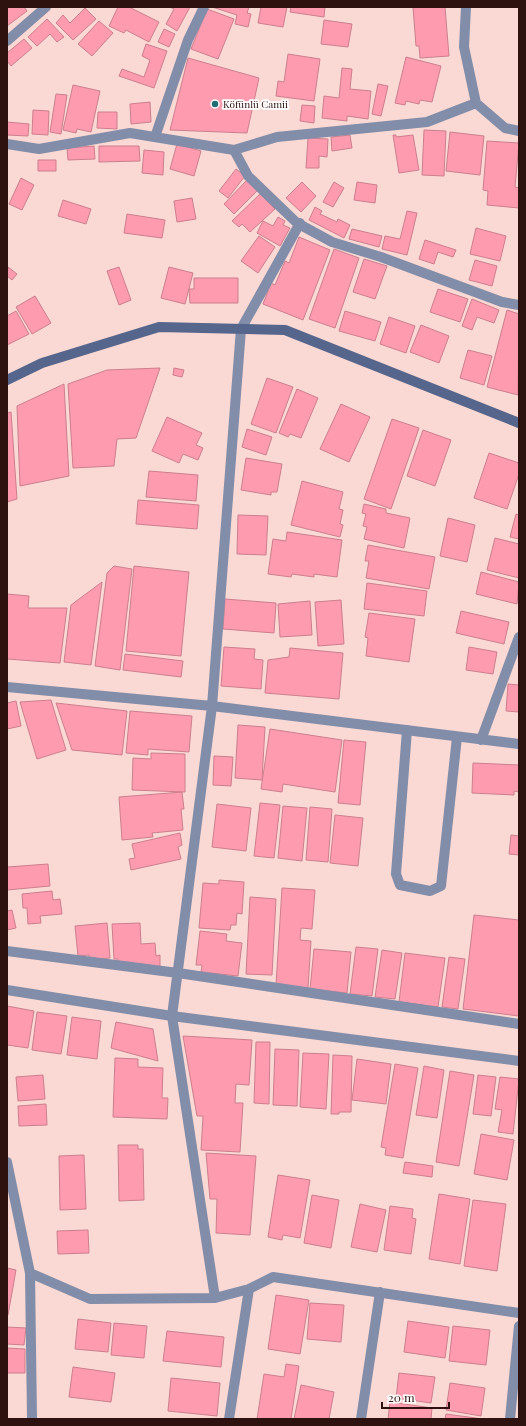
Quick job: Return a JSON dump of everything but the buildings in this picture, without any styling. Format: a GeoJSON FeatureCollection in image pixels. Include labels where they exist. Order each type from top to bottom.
{"type":"FeatureCollection","features":[{"type":"Feature","properties":{"kind":"street"},"geometry":{"type":"LineString","coordinates":[[7,41],[46,7]]}},
{"type":"Feature","properties":{"kind":"street"},"geometry":{"type":"LineString","coordinates":[[155,137],[188,40],[204,7]]}},
{"type":"Feature","properties":{"kind":"street"},"geometry":{"type":"LineString","coordinates":[[466,7],[464,47],[476,103],[505,128],[519,131]]}},
{"type":"Feature","properties":{"kind":"street"},"geometry":{"type":"LineString","coordinates":[[7,144],[39,149],[130,133],[234,150],[277,137],[427,122],[476,103]]}},
{"type":"Feature","properties":{"kind":"street"},"geometry":{"type":"LineString","coordinates":[[234,150],[248,176],[297,223],[300,223],[332,242],[381,257],[502,302],[519,305]]}},
{"type":"Feature","properties":{"kind":"street"},"geometry":{"type":"LineString","coordinates":[[215,1298],[172,1016],[212,706],[241,329],[300,223]]}},
{"type":"Feature","properties":{"kind":"street"},"geometry":{"type":"LineString","coordinates":[[7,380],[42,363],[159,328],[285,330],[519,423]]}},
{"type":"Feature","properties":{"kind":"street"},"geometry":{"type":"LineString","coordinates":[[482,740],[519,637]]}},
{"type":"Feature","properties":{"kind":"street"},"geometry":{"type":"LineString","coordinates":[[7,687],[212,706],[519,744]]}},
{"type":"Feature","properties":{"kind":"street"},"geometry":{"type":"LineString","coordinates":[[406,730],[396,874],[400,885],[430,891],[441,886],[457,737]]}},
{"type":"Feature","properties":{"kind":"street"},"geometry":{"type":"LineString","coordinates":[[7,951],[178,973],[519,1024]]}},
{"type":"Feature","properties":{"kind":"street"},"geometry":{"type":"LineString","coordinates":[[7,990],[172,1016],[519,1061]]}},
{"type":"Feature","properties":{"kind":"street"},"geometry":{"type":"LineString","coordinates":[[7,1162],[30,1273],[32,1419]]}},
{"type":"Feature","properties":{"kind":"street"},"geometry":{"type":"LineString","coordinates":[[30,1273],[90,1299],[215,1298],[249,1289],[273,1277],[519,1313]]}},
{"type":"Feature","properties":{"kind":"street"},"geometry":{"type":"LineString","coordinates":[[229,1419],[249,1289]]}},
{"type":"Feature","properties":{"kind":"street"},"geometry":{"type":"LineString","coordinates":[[361,1419],[380,1292]]}},
{"type":"Feature","properties":{"kind":"street"},"geometry":{"type":"LineString","coordinates":[[510,1419],[519,1326]]}},
{"type":"Feature","properties":{"kind":"place","name":"Köfünlü Camii"},"geometry":{"type":"Point","coordinates":[215,104]}}]}
